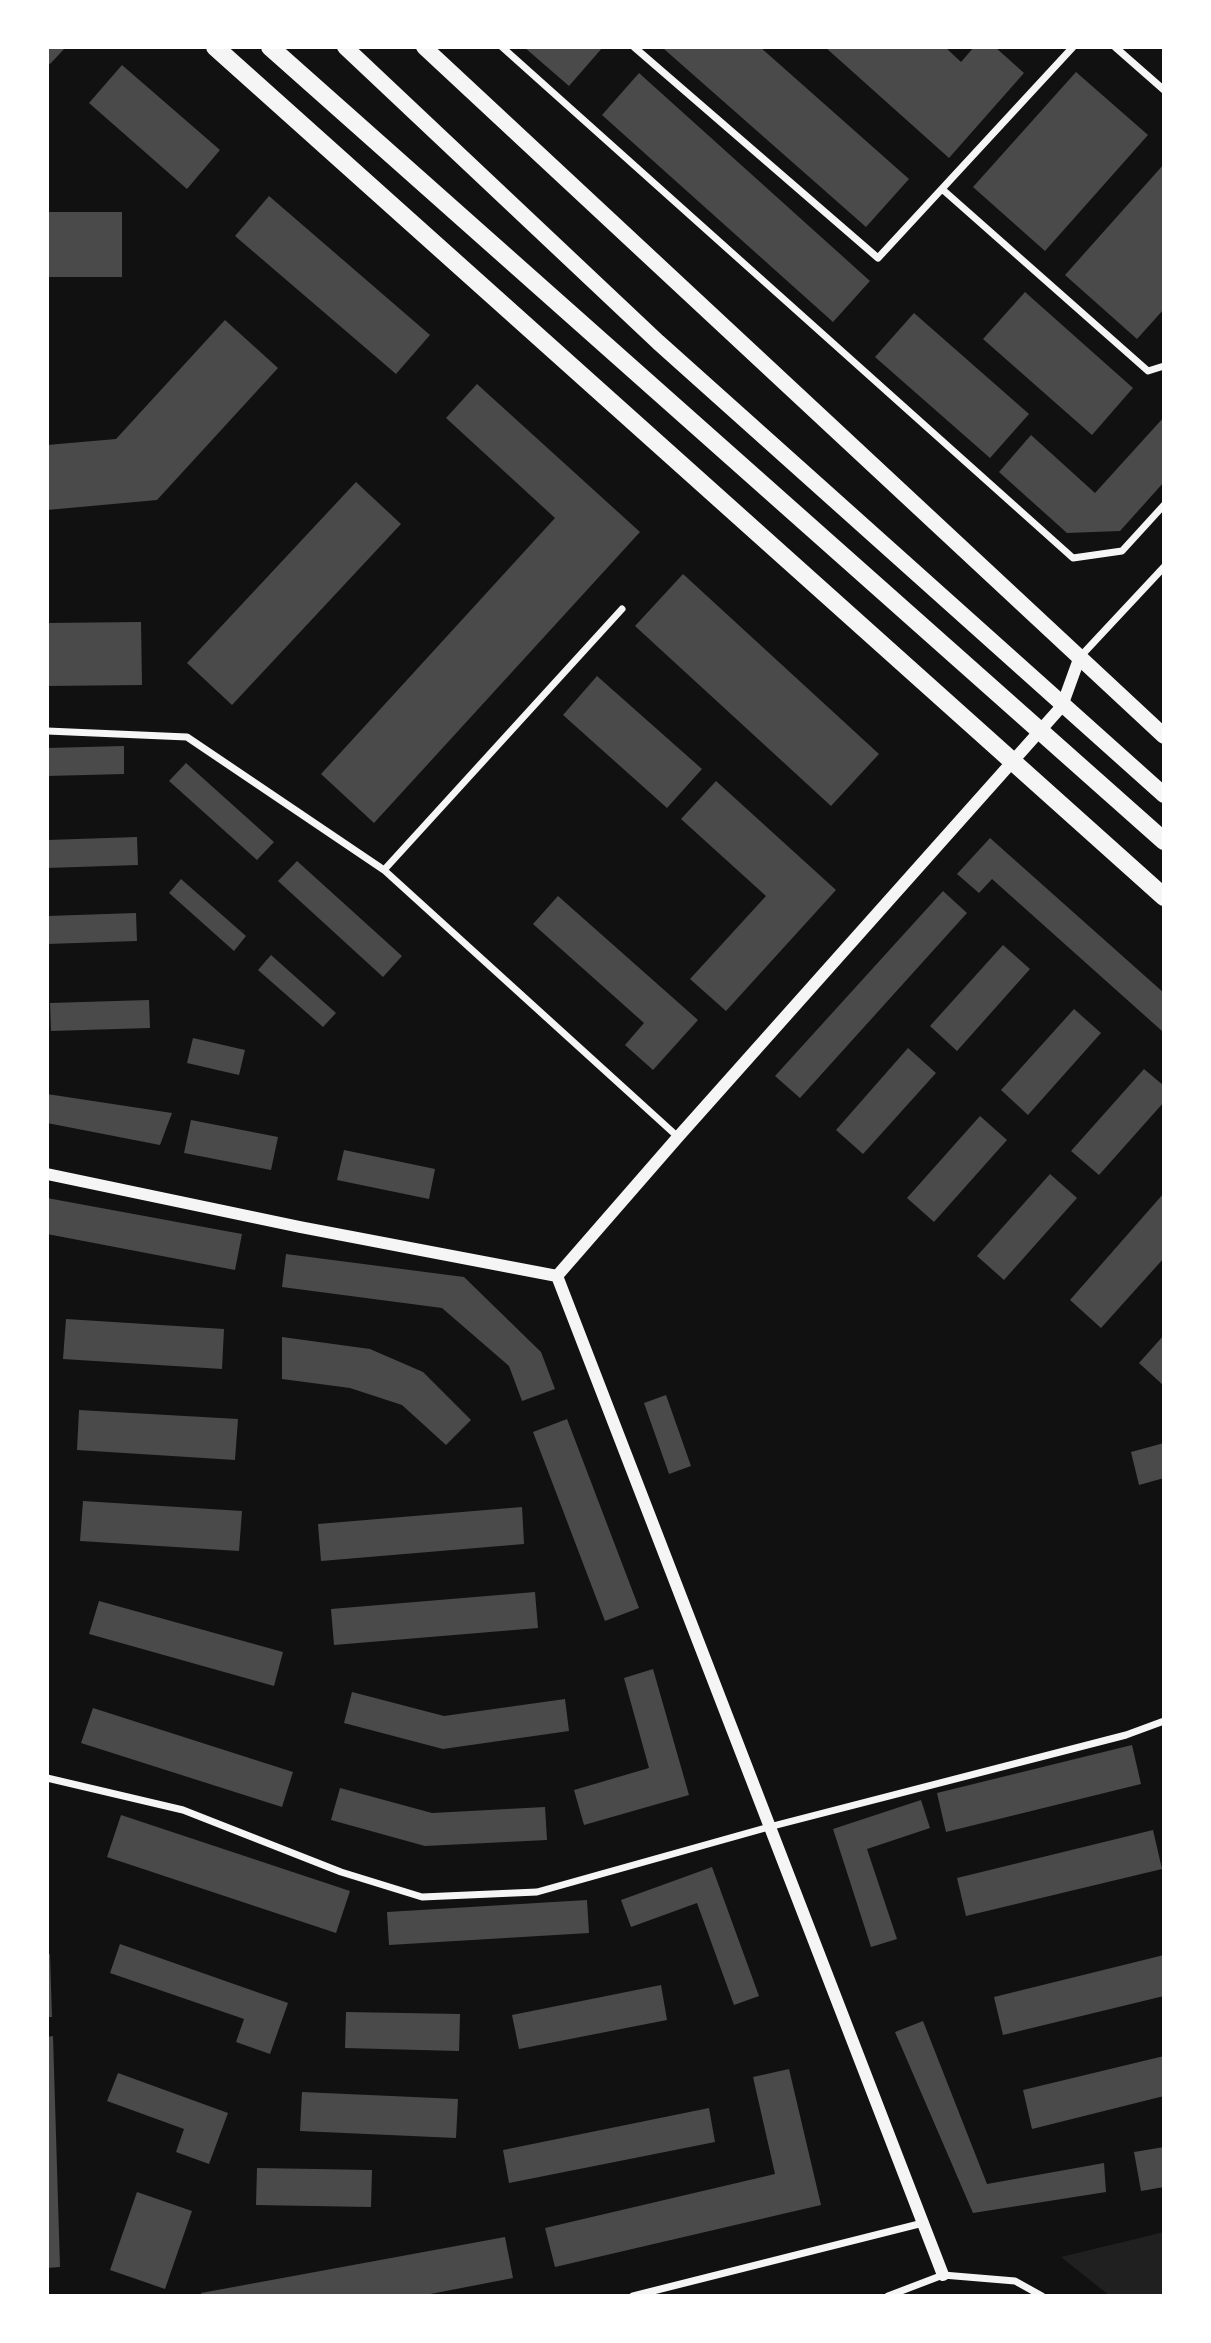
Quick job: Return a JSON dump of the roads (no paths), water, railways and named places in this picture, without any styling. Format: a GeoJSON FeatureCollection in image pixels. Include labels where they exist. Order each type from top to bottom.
{"type":"FeatureCollection","features":[{"type":"Feature","properties":{"kind":"highway"},"geometry":{"type":"LineString","coordinates":[[215,47],[1164,897]]}},
{"type":"Feature","properties":{"kind":"highway"},"geometry":{"type":"LineString","coordinates":[[270,47],[1164,841]]}},
{"type":"Feature","properties":{"kind":"main road"},"geometry":{"type":"LineString","coordinates":[[345,47],[658,342],[1164,795]]}},
{"type":"Feature","properties":{"kind":"main road"},"geometry":{"type":"LineString","coordinates":[[424,47],[1164,736]]}},
{"type":"Feature","properties":{"kind":"street"},"geometry":{"type":"LineString","coordinates":[[502,47],[1073,558],[1122,551],[1164,505]]}},
{"type":"Feature","properties":{"kind":"street"},"geometry":{"type":"LineString","coordinates":[[634,47],[878,258],[1073,47]]}},
{"type":"Feature","properties":{"kind":"street"},"geometry":{"type":"LineString","coordinates":[[1115,47],[1164,90]]}},
{"type":"Feature","properties":{"kind":"street"},"geometry":{"type":"LineString","coordinates":[[942,189],[1148,372],[1164,366]]}},
{"type":"Feature","properties":{"kind":"street"},"geometry":{"type":"LineString","coordinates":[[557,1276],[678,1136],[1062,706],[1079,659],[1164,567]]}},
{"type":"Feature","properties":{"kind":"street"},"geometry":{"type":"LineString","coordinates":[[384,870],[622,609]]}},
{"type":"Feature","properties":{"kind":"street"},"geometry":{"type":"LineString","coordinates":[[47,732],[187,737],[384,870],[678,1136]]}},
{"type":"Feature","properties":{"kind":"street"},"geometry":{"type":"LineString","coordinates":[[47,1174],[557,1276]]}},
{"type":"Feature","properties":{"kind":"street"},"geometry":{"type":"LineString","coordinates":[[557,1276],[943,2275]]}},
{"type":"Feature","properties":{"kind":"street"},"geometry":{"type":"LineString","coordinates":[[47,1778],[183,1810],[341,1872],[422,1897],[537,1892],[769,1827],[1126,1735],[1164,1721]]}},
{"type":"Feature","properties":{"kind":"street"},"geometry":{"type":"LineString","coordinates":[[632,2296],[923,2223]]}},
{"type":"Feature","properties":{"kind":"street"},"geometry":{"type":"LineString","coordinates":[[888,2296],[943,2275],[1015,2281],[1042,2296]]}}]}
